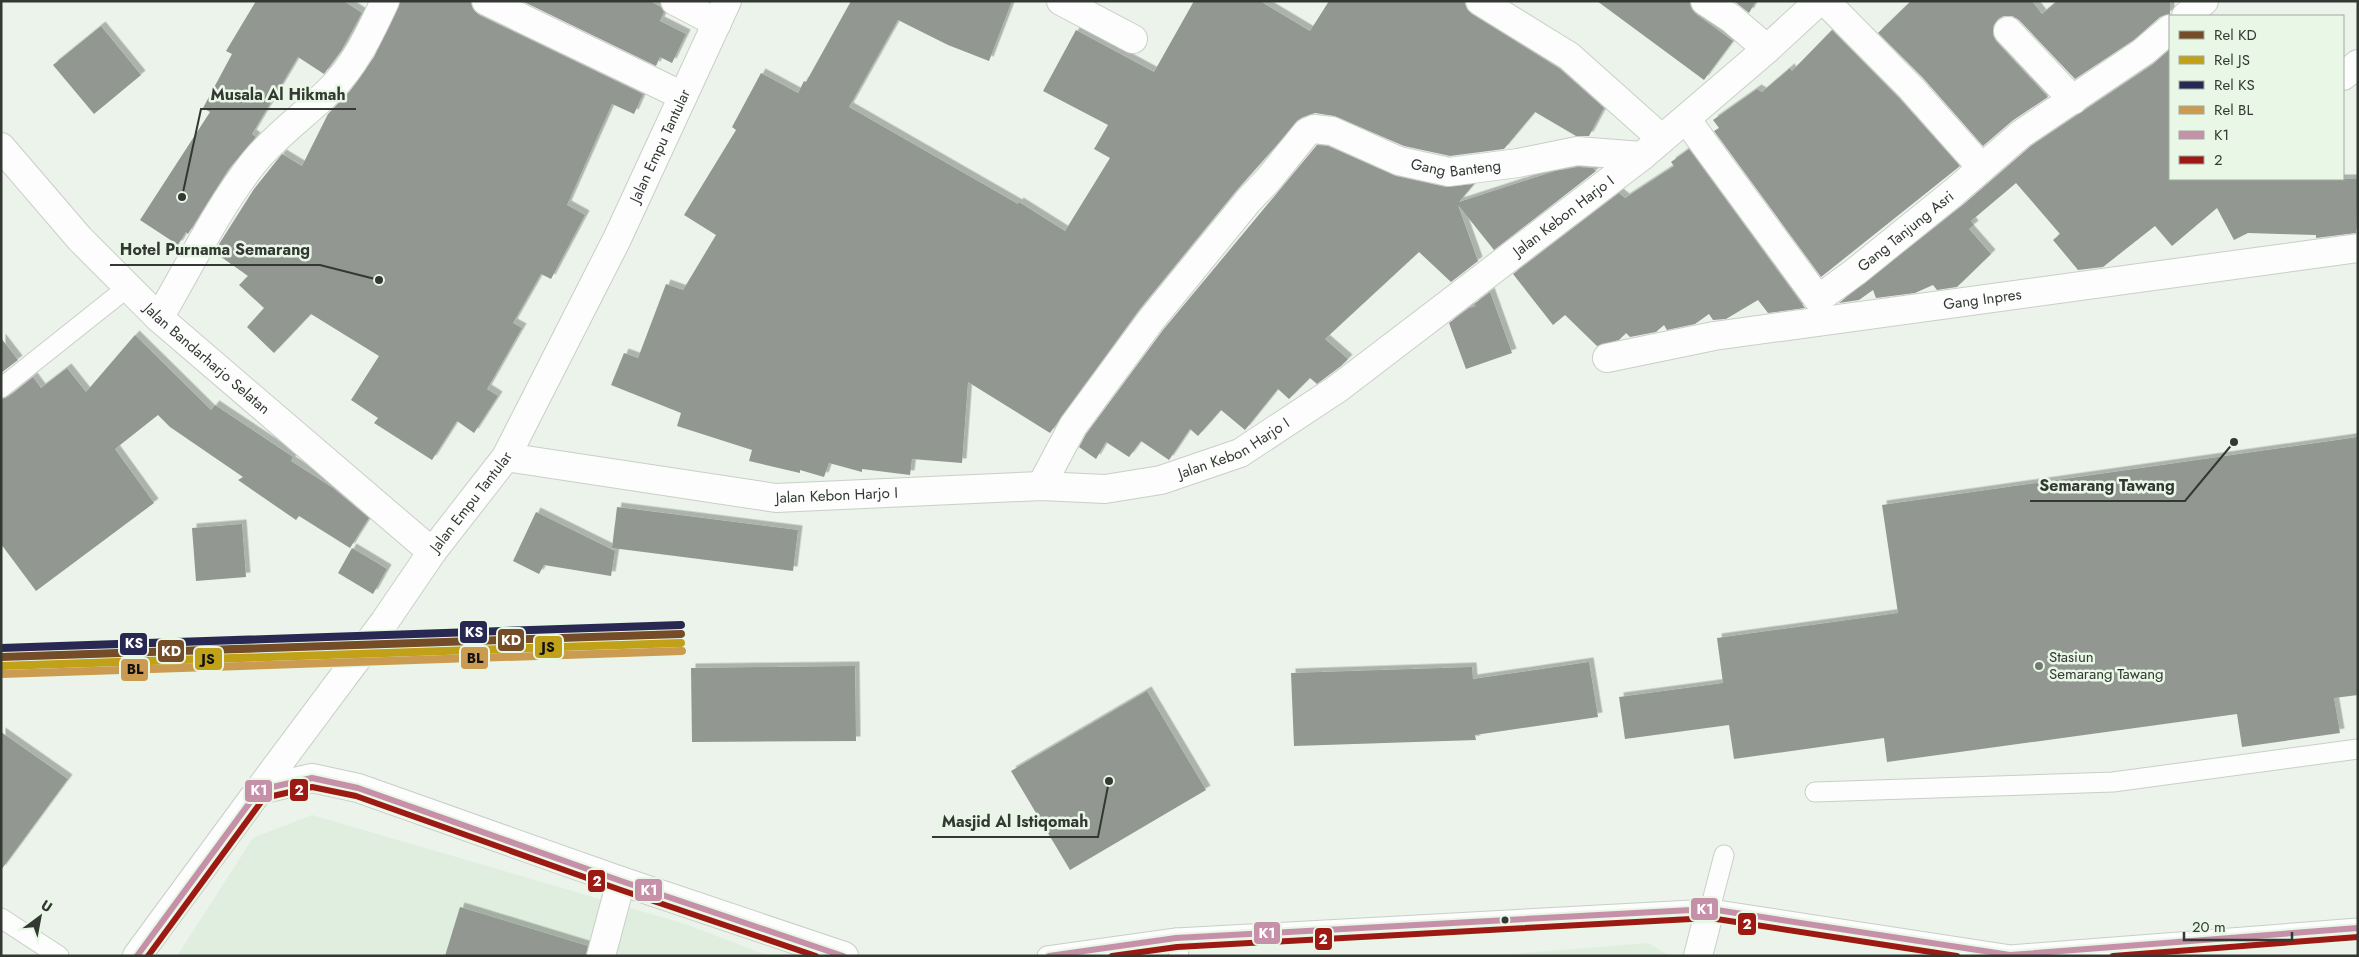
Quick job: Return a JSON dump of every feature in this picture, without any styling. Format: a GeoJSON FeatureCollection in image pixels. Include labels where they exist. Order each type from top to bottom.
{"type":"FeatureCollection","features":[{"type":"Feature","properties":{"kind":"street"},"geometry":{"type":"LineString","coordinates":[[159,318],[239,182],[271,143],[330,91],[345,74],[358,54],[385,1]]}},
{"type":"Feature","properties":{"kind":"street"},"geometry":{"type":"LineString","coordinates":[[486,1],[683,96]]}},
{"type":"Feature","properties":{"kind":"street"},"geometry":{"type":"LineString","coordinates":[[675,1],[722,12]]}},
{"type":"Feature","properties":{"kind":"street"},"geometry":{"type":"LineString","coordinates":[[1061,1],[1133,39]]}},
{"type":"Feature","properties":{"kind":"street"},"geometry":{"type":"LineString","coordinates":[[1480,1],[1569,56],[1652,148]]}},
{"type":"Feature","properties":{"kind":"street"},"geometry":{"type":"LineString","coordinates":[[1705,1],[1732,19],[1767,49]]}},
{"type":"Feature","properties":{"kind":"street","name":"Jalan Kebon Harjo I"},"geometry":{"type":"LineString","coordinates":[[506,457],[776,498],[1041,486],[1105,489],[1161,480],[1240,452],[1337,389],[1652,148],[1767,49],[1819,1]]}},
{"type":"Feature","properties":{"kind":"street"},"geometry":{"type":"LineString","coordinates":[[1825,1],[1911,88],[1982,168]]}},
{"type":"Feature","properties":{"kind":"street","name":"Jalan Empu Tantular"},"geometry":{"type":"LineString","coordinates":[[137,956],[385,621],[432,552],[506,457],[617,239],[722,12]]}},
{"type":"Feature","properties":{"kind":"street","name":"Gang Tanjung Asri"},"geometry":{"type":"LineString","coordinates":[[1823,310],[1855,272],[2021,134],[2143,52],[2169,30]]}},
{"type":"Feature","properties":{"kind":"street"},"geometry":{"type":"LineString","coordinates":[[2008,31],[2073,100]]}},
{"type":"Feature","properties":{"kind":"street"},"geometry":{"type":"LineString","coordinates":[[2344,75],[2358,64]]}},
{"type":"Feature","properties":{"kind":"street"},"geometry":{"type":"LineString","coordinates":[[1686,120],[1823,310]]}},
{"type":"Feature","properties":{"kind":"street","name":"Gang Banteng"},"geometry":{"type":"LineString","coordinates":[[1041,486],[1074,426],[1146,328],[1248,201],[1268,180],[1307,132],[1314,129],[1332,131],[1399,161],[1449,172],[1518,163],[1577,151],[1652,148]]}},
{"type":"Feature","properties":{"kind":"street","name":"Jalan Bandarharjo Selatan"},"geometry":{"type":"LineString","coordinates":[[1,147],[80,240],[159,318],[432,552]]}},
{"type":"Feature","properties":{"kind":"street","name":"Gang Inpres"},"geometry":{"type":"LineString","coordinates":[[1607,358],[1714,336],[1823,310],[2089,284],[2358,248]]}},
{"type":"Feature","properties":{"kind":"street"},"geometry":{"type":"LineString","coordinates":[[259,790],[312,778],[358,788],[621,881],[844,956]]}},
{"type":"Feature","properties":{"kind":"street"},"geometry":{"type":"LineString","coordinates":[[601,956],[621,881]]}},
{"type":"Feature","properties":{"kind":"street"},"geometry":{"type":"LineString","coordinates":[[1698,956],[1710,909]]}},
{"type":"Feature","properties":{"kind":"lane"},"geometry":{"type":"LineString","coordinates":[[1,388],[128,287]]}},
{"type":"Feature","properties":{"kind":"lane"},"geometry":{"type":"LineString","coordinates":[[1815,792],[2113,782],[2358,749]]}},
{"type":"Feature","properties":{"kind":"lane"},"geometry":{"type":"LineString","coordinates":[[1710,909],[1724,855]]}},
{"type":"Feature","properties":{"kind":"lane"},"geometry":{"type":"LineString","coordinates":[[1047,956],[1710,909],[2010,955],[2358,928]]}},
{"type":"Feature","properties":{"kind":"lane"},"geometry":{"type":"LineString","coordinates":[[1,918],[59,956]]}},
{"type":"Feature","properties":{"kind":"shaded area"},"geometry":{"type":"Polygon","coordinates":[[[312,815],[685,924],[769,956],[177,956],[253,838],[312,815]]]}},
{"type":"Feature","properties":{"kind":"shaded area"},"geometry":{"type":"Polygon","coordinates":[[[1648,943],[1670,956],[1488,956],[1648,943]]]}},
{"type":"Feature","properties":{"kind":"building"},"geometry":{"type":"Polygon","coordinates":[[[256,1],[344,1],[362,13],[341,51],[324,74],[298,57],[252,134],[256,137],[228,170],[188,234],[186,232],[178,245],[140,220],[210,112],[203,108],[232,54],[226,51],[256,1]]]}},
{"type":"Feature","properties":{"kind":"building"},"geometry":{"type":"Polygon","coordinates":[[[400,1],[471,1],[473,9],[479,15],[643,94],[634,114],[612,104],[567,205],[585,215],[551,279],[541,274],[513,323],[522,328],[487,389],[498,396],[474,433],[457,421],[432,460],[374,423],[378,418],[351,400],[379,356],[311,314],[274,353],[247,327],[264,308],[239,285],[248,276],[214,252],[254,189],[282,154],[302,166],[328,114],[350,91],[374,57],[400,1]]]}},
{"type":"Feature","properties":{"kind":"building"},"geometry":{"type":"Polygon","coordinates":[[[522,1],[650,1],[661,7],[664,12],[660,21],[686,34],[672,63],[660,57],[656,66],[522,1]]]}},
{"type":"Feature","properties":{"kind":"building"},"geometry":{"type":"Polygon","coordinates":[[[851,1],[1012,1],[989,61],[948,45],[898,20],[849,107],[1018,204],[1019,202],[1065,231],[1110,158],[1094,149],[1108,125],[1043,91],[1076,30],[1154,72],[1194,1],[1260,1],[1310,31],[1329,1],[1464,1],[1467,9],[1472,14],[1560,69],[1604,108],[1589,136],[1576,136],[1535,112],[1504,149],[1450,156],[1404,146],[1334,116],[1315,113],[1301,118],[1236,191],[1139,310],[1050,433],[968,382],[962,463],[912,459],[910,475],[862,469],[862,472],[829,463],[824,477],[800,470],[800,473],[749,461],[752,450],[677,426],[681,413],[611,385],[624,353],[638,358],[666,284],[683,290],[716,235],[684,215],[736,130],[732,127],[761,73],[798,93],[851,1]]]}},
{"type":"Feature","properties":{"kind":"building"},"geometry":{"type":"Polygon","coordinates":[[[1597,1],[1690,1],[1691,8],[1696,14],[1733,41],[1704,80],[1597,1]]]}},
{"type":"Feature","properties":{"kind":"building"},"geometry":{"type":"Polygon","coordinates":[[[1734,1],[1756,1],[1749,13],[1734,1]]]}},
{"type":"Feature","properties":{"kind":"building"},"geometry":{"type":"Polygon","coordinates":[[[1911,1],[2032,1],[2042,14],[2057,1],[2170,1],[2170,14],[2160,17],[2134,40],[2075,79],[2019,20],[2012,16],[2004,16],[1998,19],[1993,27],[1993,35],[1996,41],[2048,97],[2012,121],[1983,146],[1923,78],[1878,33],[1911,1]]]}},
{"type":"Feature","properties":{"kind":"building"},"geometry":{"type":"Polygon","coordinates":[[[101,26],[141,75],[94,114],[53,65],[101,26]]]}},
{"type":"Feature","properties":{"kind":"building"},"geometry":{"type":"Polygon","coordinates":[[[1832,30],[1900,99],[1960,166],[1821,277],[1714,131],[1719,128],[1713,120],[1757,89],[1762,92],[1790,68],[1792,71],[1832,30]]]}},
{"type":"Feature","properties":{"kind":"building"},"geometry":{"type":"Polygon","coordinates":[[[2169,50],[2169,180],[2358,179],[2356,233],[2316,238],[2316,235],[2248,233],[2234,240],[2217,208],[2172,246],[2155,226],[2103,267],[2078,270],[2053,240],[2060,234],[2016,183],[1971,221],[1974,225],[1969,229],[1991,254],[1957,287],[1937,290],[1933,285],[1915,293],[1876,298],[1873,290],[1859,300],[1839,303],[1963,205],[2031,146],[2152,65],[2169,50]]]}},
{"type":"Feature","properties":{"kind":"building"},"geometry":{"type":"Polygon","coordinates":[[[1317,145],[1328,146],[1396,176],[1446,187],[1474,184],[1459,202],[1555,171],[1578,167],[1593,168],[1596,171],[1494,250],[1458,205],[1478,261],[1451,282],[1419,252],[1325,339],[1348,359],[1317,384],[1310,378],[1289,399],[1278,389],[1245,430],[1221,410],[1198,436],[1190,429],[1169,460],[1141,441],[1129,457],[1106,442],[1096,459],[1079,447],[1086,434],[1163,330],[1317,145]]]}},
{"type":"Feature","properties":{"kind":"building"},"geometry":{"type":"Polygon","coordinates":[[[1689,149],[1805,308],[1768,313],[1758,300],[1726,319],[1713,320],[1709,314],[1695,324],[1667,330],[1664,325],[1656,332],[1630,337],[1626,333],[1619,340],[1597,346],[1565,315],[1553,325],[1513,274],[1619,193],[1625,198],[1674,166],[1671,162],[1689,149]]]}},
{"type":"Feature","properties":{"kind":"building"},"geometry":{"type":"Polygon","coordinates":[[[1490,292],[1512,353],[1466,369],[1449,323],[1469,308],[1476,306],[1474,304],[1490,292]]]}},
{"type":"Feature","properties":{"kind":"building"},"geometry":{"type":"Polygon","coordinates":[[[135,335],[211,410],[215,405],[293,457],[291,461],[333,488],[369,518],[350,548],[299,516],[296,520],[238,480],[243,477],[170,427],[158,415],[115,449],[154,503],[36,591],[1,544],[1,399],[8,397],[33,377],[41,388],[67,368],[86,392],[135,335]]]}},
{"type":"Feature","properties":{"kind":"building"},"geometry":{"type":"Polygon","coordinates":[[[1,338],[18,360],[1,373],[1,338]]]}},
{"type":"Feature","properties":{"kind":"building","name":"Stasiun Semarang Tawang"},"geometry":{"type":"Polygon","coordinates":[[[2358,437],[2358,695],[2334,698],[2340,733],[2242,747],[2237,714],[1887,762],[1884,738],[1734,759],[1729,725],[1625,739],[1619,697],[1723,683],[1717,638],[1898,613],[1882,505],[2358,437]]]}},
{"type":"Feature","properties":{"kind":"building"},"geometry":{"type":"Polygon","coordinates":[[[617,507],[798,530],[793,571],[612,548],[617,507]]]}},
{"type":"Feature","properties":{"kind":"building"},"geometry":{"type":"Polygon","coordinates":[[[536,512],[615,551],[611,576],[544,565],[539,574],[513,561],[536,512]]]}},
{"type":"Feature","properties":{"kind":"building"},"geometry":{"type":"Polygon","coordinates":[[[242,524],[246,577],[196,581],[192,528],[242,524]]]}},
{"type":"Feature","properties":{"kind":"building"},"geometry":{"type":"Polygon","coordinates":[[[352,548],[387,569],[373,594],[338,573],[352,548]]]}},
{"type":"Feature","properties":{"kind":"building"},"geometry":{"type":"Polygon","coordinates":[[[1589,662],[1598,717],[1475,735],[1476,740],[1294,746],[1291,673],[1472,667],[1473,679],[1589,662]]]}},
{"type":"Feature","properties":{"kind":"building"},"geometry":{"type":"Polygon","coordinates":[[[855,666],[856,741],[692,742],[691,668],[855,666]]]}},
{"type":"Feature","properties":{"kind":"building"},"geometry":{"type":"Polygon","coordinates":[[[1147,691],[1206,790],[1070,870],[1011,771],[1147,691]]]}},
{"type":"Feature","properties":{"kind":"building"},"geometry":{"type":"Polygon","coordinates":[[[1,732],[68,779],[1,870],[1,732]]]}},
{"type":"Feature","properties":{"kind":"building"},"geometry":{"type":"Polygon","coordinates":[[[460,907],[588,946],[586,956],[445,956],[460,907]]]}},
{"type":"Feature","properties":{"kind":"rail line","name":"KS"},"geometry":{"type":"LineString","coordinates":[[1,648],[681,625]]}},
{"type":"Feature","properties":{"kind":"rail line","name":"KD"},"geometry":{"type":"LineString","coordinates":[[1,657],[681,634]]}},
{"type":"Feature","properties":{"kind":"rail line","name":"JS"},"geometry":{"type":"LineString","coordinates":[[1,666],[681,643]]}},
{"type":"Feature","properties":{"kind":"rail line","name":"BL"},"geometry":{"type":"LineString","coordinates":[[2,674],[682,651]]}},
{"type":"Feature","properties":{"kind":"transit line","name":"K1"},"geometry":{"type":"LineString","coordinates":[[137,956],[259,790],[312,778],[358,788],[621,881],[843,956]]}},
{"type":"Feature","properties":{"kind":"transit line","name":"2"},"geometry":{"type":"LineString","coordinates":[[148,956],[264,798],[312,787],[356,796],[618,889],[816,956]]}},
{"type":"Feature","properties":{"kind":"transit line","name":"K1"},"geometry":{"type":"LineString","coordinates":[[1049,956],[1176,938],[1710,909],[2010,955],[2358,928]]}},
{"type":"Feature","properties":{"kind":"transit line","name":"2"},"geometry":{"type":"LineString","coordinates":[[1112,956],[1177,947],[1710,918],[1957,956]]}},
{"type":"Feature","properties":{"kind":"transit line","name":"2"},"geometry":{"type":"LineString","coordinates":[[2113,956],[2358,937]]}},
{"type":"Feature","properties":{"kind":"place","name":"Musala Al Hikmah"},"geometry":{"type":"Point","coordinates":[182,197]}},
{"type":"Feature","properties":{"kind":"place","name":"Hotel Purnama Semarang"},"geometry":{"type":"Point","coordinates":[379,280]}},
{"type":"Feature","properties":{"kind":"place","name":"Semarang Tawang"},"geometry":{"type":"Point","coordinates":[2234,442]}},
{"type":"Feature","properties":{"kind":"place","name":"Stasiun Semarang Tawang"},"geometry":{"type":"Point","coordinates":[2039,666]}},
{"type":"Feature","properties":{"kind":"place","name":"Masjid Al Istiqomah"},"geometry":{"type":"Point","coordinates":[1109,781]}}]}
